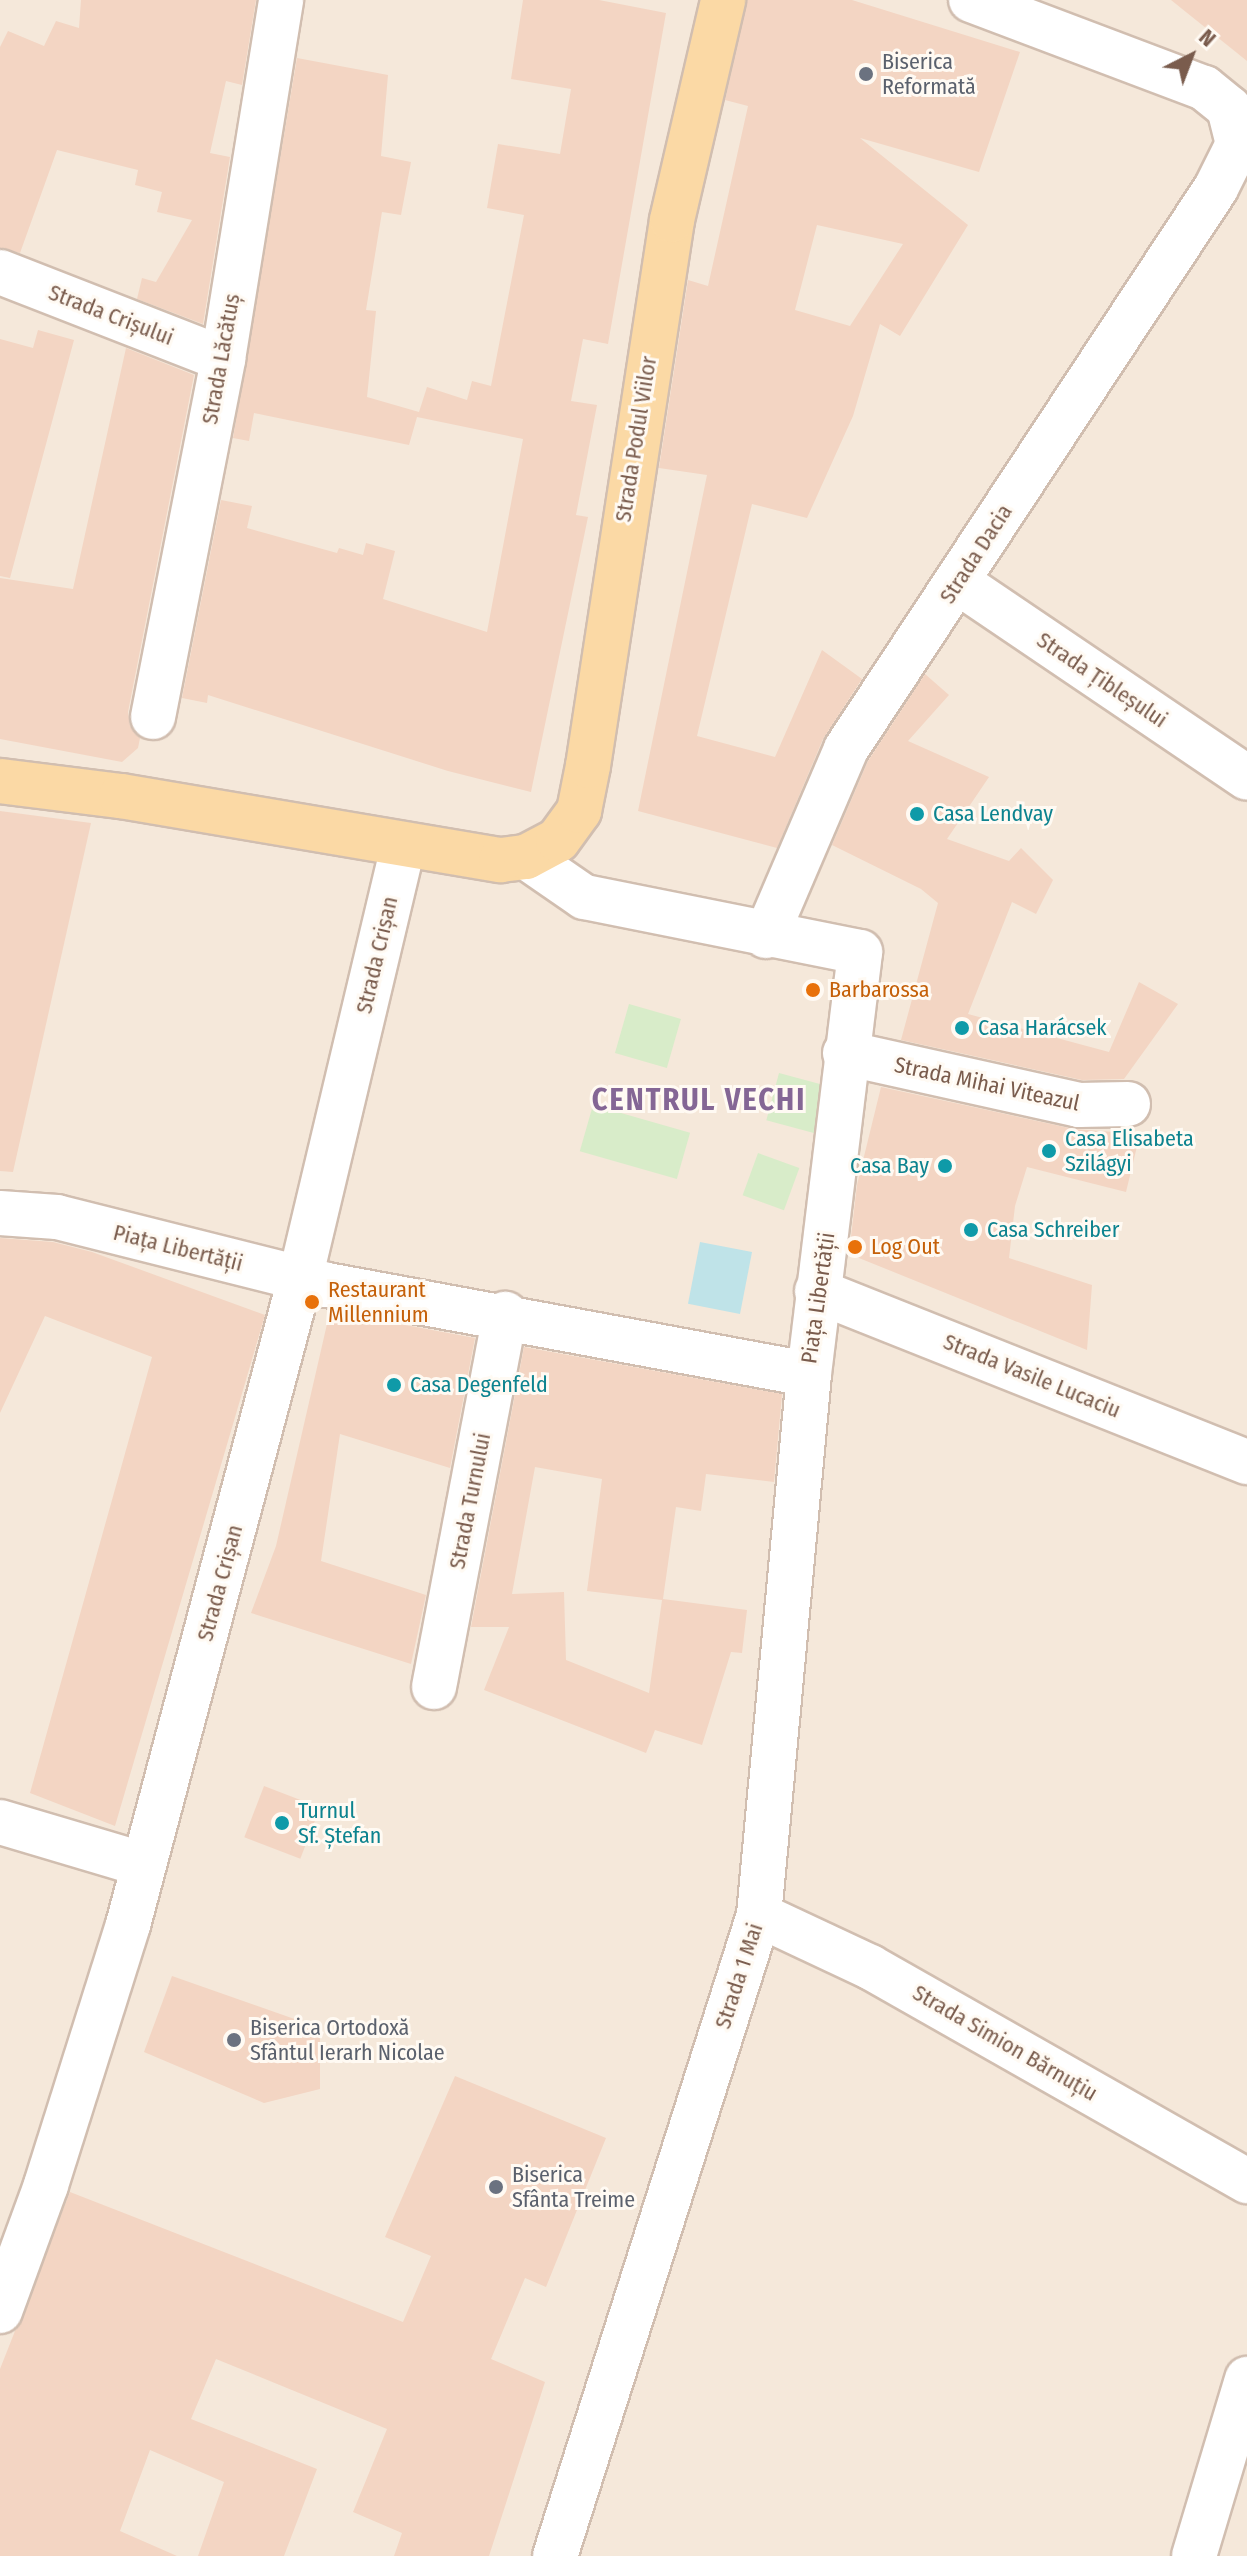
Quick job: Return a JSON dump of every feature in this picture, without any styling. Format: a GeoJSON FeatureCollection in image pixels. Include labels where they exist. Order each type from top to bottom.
{"type":"FeatureCollection","features":[{"type":"Feature","properties":{"kind":"main road","name":"Strada Podul Viilor"},"geometry":{"type":"LineString","coordinates":[[526,857],[558,840],[579,811],[672,220],[723,0]]}},
{"type":"Feature","properties":{"kind":"main road"},"geometry":{"type":"LineString","coordinates":[[0,781],[121,796],[501,860],[526,857]]}},
{"type":"Feature","properties":{"kind":"street","name":"Strada Lăcătuș"},"geometry":{"type":"LineString","coordinates":[[153,717],[223,359],[281,0]]}},
{"type":"Feature","properties":{"kind":"street","name":"Strada Dacia"},"geometry":{"type":"LineString","coordinates":[[767,934],[846,749],[958,582],[1232,195],[1238,144],[1229,108],[1168,70],[971,0]]}},
{"type":"Feature","properties":{"kind":"street","name":"Strada Crișului"},"geometry":{"type":"LineString","coordinates":[[0,272],[223,359]]}},
{"type":"Feature","properties":{"kind":"street","name":"Strada Țibleșului"},"geometry":{"type":"LineString","coordinates":[[958,582],[1247,778]]}},
{"type":"Feature","properties":{"kind":"street","name":"Strada Crișan"},"geometry":{"type":"LineString","coordinates":[[0,2311],[51,2170],[128,1925],[300,1279],[403,845]]}},
{"type":"Feature","properties":{"kind":"street","name":"Piața Libertății"},"geometry":{"type":"LineString","coordinates":[[0,1213],[57,1217],[300,1279],[809,1374],[860,952],[584,897],[526,857]]}},
{"type":"Feature","properties":{"kind":"street","name":"Strada Mihai Viteazul"},"geometry":{"type":"LineString","coordinates":[[847,1054],[1079,1105],[1128,1104]]}},
{"type":"Feature","properties":{"kind":"street","name":"Strada Vasile Lucaciu"},"geometry":{"type":"LineString","coordinates":[[819,1291],[1247,1462]]}},
{"type":"Feature","properties":{"kind":"street","name":"Strada Turnului"},"geometry":{"type":"LineString","coordinates":[[434,1687],[505,1317]]}},
{"type":"Feature","properties":{"kind":"street","name":"Strada 1 Mai"},"geometry":{"type":"LineString","coordinates":[[555,2556],[759,1915],[809,1374]]}},
{"type":"Feature","properties":{"kind":"street"},"geometry":{"type":"LineString","coordinates":[[0,1822],[142,1864]]}},
{"type":"Feature","properties":{"kind":"street","name":"Strada Simion Bărnuțiu"},"geometry":{"type":"LineString","coordinates":[[759,1915],[870,1967],[1247,2181]]}},
{"type":"Feature","properties":{"kind":"street"},"geometry":{"type":"LineString","coordinates":[[1194,2556],[1247,2379]]}},
{"type":"Feature","properties":{"kind":"shaded area"},"geometry":{"type":"Polygon","coordinates":[[[0,0],[1247,0],[1247,2556],[0,2556],[0,0]]]}},
{"type":"Feature","properties":{"kind":"green space"},"geometry":{"type":"Polygon","coordinates":[[[629,1004],[681,1019],[667,1068],[615,1053],[629,1004]]]}},
{"type":"Feature","properties":{"kind":"green space"},"geometry":{"type":"Polygon","coordinates":[[[779,1073],[830,1087],[818,1134],[766,1120],[779,1073]]]}},
{"type":"Feature","properties":{"kind":"green space"},"geometry":{"type":"Polygon","coordinates":[[[593,1105],[690,1133],[677,1179],[580,1151],[593,1105]]]}},
{"type":"Feature","properties":{"kind":"green space"},"geometry":{"type":"Polygon","coordinates":[[[758,1153],[799,1168],[784,1210],[743,1195],[758,1153]]]}},
{"type":"Feature","properties":{"kind":"water"},"geometry":{"type":"Polygon","coordinates":[[[700,1242],[752,1252],[740,1314],[688,1304],[700,1242]]]}},
{"type":"Feature","properties":{"kind":"building"},"geometry":{"type":"Polygon","coordinates":[[[81,0],[256,0],[242,85],[226,81],[210,153],[230,157],[203,324],[137,299],[142,278],[156,282],[192,220],[157,212],[162,192],[135,185],[138,170],[57,150],[20,253],[0,248],[0,47],[8,31],[44,46],[56,21],[79,28],[81,0]]]}},
{"type":"Feature","properties":{"kind":"building"},"geometry":{"type":"Polygon","coordinates":[[[523,0],[599,0],[666,13],[608,344],[583,339],[571,401],[597,405],[576,515],[588,517],[531,792],[448,771],[208,695],[207,703],[182,698],[221,500],[252,506],[247,528],[337,553],[339,548],[363,555],[366,543],[395,551],[383,599],[487,632],[523,439],[417,417],[409,445],[254,413],[249,441],[233,438],[297,58],[388,75],[381,156],[411,162],[401,215],[382,212],[366,310],[376,311],[367,397],[419,412],[427,387],[467,400],[472,381],[491,386],[524,215],[487,208],[498,144],[560,154],[571,89],[511,79],[523,0]]]}},
{"type":"Feature","properties":{"kind":"building"},"geometry":{"type":"Polygon","coordinates":[[[747,0],[852,0],[1020,52],[979,172],[860,138],[968,225],[900,336],[880,324],[853,416],[807,518],[752,504],[697,736],[775,757],[822,650],[862,679],[823,739],[777,848],[638,811],[707,475],[659,468],[688,280],[708,286],[748,106],[725,100],[747,0]],[[817,225],[795,310],[850,326],[903,244],[817,225]]]}},
{"type":"Feature","properties":{"kind":"building"},"geometry":{"type":"Polygon","coordinates":[[[1171,0],[1247,0],[1247,61],[1171,0]]]}},
{"type":"Feature","properties":{"kind":"building"},"geometry":{"type":"Polygon","coordinates":[[[38,330],[74,340],[10,578],[0,576],[0,339],[33,348],[38,330]]]}},
{"type":"Feature","properties":{"kind":"building"},"geometry":{"type":"Polygon","coordinates":[[[126,348],[194,375],[128,712],[130,726],[140,738],[138,748],[122,762],[0,739],[0,578],[73,589],[126,348]]]}},
{"type":"Feature","properties":{"kind":"building"},"geometry":{"type":"Polygon","coordinates":[[[925,674],[949,695],[908,741],[989,777],[947,839],[1009,861],[1021,848],[1053,880],[1036,914],[1012,902],[968,1014],[1109,1052],[1139,982],[1178,1004],[1124,1079],[1082,1080],[901,1040],[938,903],[921,889],[832,845],[868,761],[925,674]]]}},
{"type":"Feature","properties":{"kind":"building"},"geometry":{"type":"Polygon","coordinates":[[[0,811],[91,823],[13,1172],[0,1171],[0,811]]]}},
{"type":"Feature","properties":{"kind":"building"},"geometry":{"type":"Polygon","coordinates":[[[881,1087],[1074,1129],[1140,1134],[1126,1192],[1027,1167],[1015,1206],[1009,1258],[1092,1285],[1087,1350],[849,1254],[857,1185],[881,1087]]]}},
{"type":"Feature","properties":{"kind":"building"},"geometry":{"type":"Polygon","coordinates":[[[0,1238],[53,1242],[92,1252],[265,1315],[115,1826],[30,1793],[152,1357],[45,1316],[0,1413],[0,1238]]]}},
{"type":"Feature","properties":{"kind":"building","name":"Casa Degenfeld"},"geometry":{"type":"Polygon","coordinates":[[[330,1311],[475,1338],[450,1468],[340,1434],[321,1561],[426,1595],[411,1664],[251,1613],[276,1546],[330,1311]]]}},
{"type":"Feature","properties":{"kind":"building"},"geometry":{"type":"Polygon","coordinates":[[[524,1347],[782,1394],[774,1482],[706,1474],[701,1511],[676,1507],[663,1599],[747,1610],[742,1653],[731,1652],[702,1745],[655,1730],[646,1753],[484,1690],[509,1627],[471,1627],[524,1347]],[[535,1467],[512,1594],[564,1592],[566,1660],[649,1693],[662,1600],[587,1591],[602,1479],[535,1467]]]}},
{"type":"Feature","properties":{"kind":"building","name":"Turnul Sf. Ștefan"},"geometry":{"type":"Polygon","coordinates":[[[264,1786],[320,1808],[300,1859],[244,1837],[264,1786]]]}},
{"type":"Feature","properties":{"kind":"building","name":"Biserica Ortodoxă Sfântul Ierarh Nicolae"},"geometry":{"type":"Polygon","coordinates":[[[172,1976],[320,2028],[320,2089],[264,2103],[144,2052],[172,1976]]]}},
{"type":"Feature","properties":{"kind":"building"},"geometry":{"type":"Polygon","coordinates":[[[455,2076],[606,2138],[546,2287],[525,2278],[491,2359],[545,2382],[489,2556],[394,2556],[402,2533],[353,2512],[387,2429],[216,2359],[191,2419],[317,2469],[284,2556],[198,2556],[224,2482],[150,2450],[120,2531],[177,2556],[0,2556],[0,2369],[70,2192],[403,2322],[431,2256],[385,2237],[455,2076]]]}},
{"type":"Feature","properties":{"kind":"place","name":"Biserica Reformată"},"geometry":{"type":"Point","coordinates":[866,74]}},
{"type":"Feature","properties":{"kind":"place","name":"Casa Lendvay"},"geometry":{"type":"Point","coordinates":[917,814]}},
{"type":"Feature","properties":{"kind":"place","name":"Barbarossa"},"geometry":{"type":"Point","coordinates":[813,990]}},
{"type":"Feature","properties":{"kind":"place","name":"Casa Harácsek"},"geometry":{"type":"Point","coordinates":[962,1028]}},
{"type":"Feature","properties":{"kind":"place","name":"Casa Elisabeta Szilágyi"},"geometry":{"type":"Point","coordinates":[1049,1151]}},
{"type":"Feature","properties":{"kind":"place","name":"Casa Bay"},"geometry":{"type":"Point","coordinates":[945,1166]}},
{"type":"Feature","properties":{"kind":"place","name":"Casa Schreiber"},"geometry":{"type":"Point","coordinates":[971,1230]}},
{"type":"Feature","properties":{"kind":"place","name":"Log Out"},"geometry":{"type":"Point","coordinates":[855,1247]}},
{"type":"Feature","properties":{"kind":"place","name":"Restaurant Millennium"},"geometry":{"type":"Point","coordinates":[312,1302]}},
{"type":"Feature","properties":{"kind":"place","name":"Casa Degenfeld"},"geometry":{"type":"Point","coordinates":[394,1385]}},
{"type":"Feature","properties":{"kind":"place","name":"Turnul Sf. Ștefan"},"geometry":{"type":"Point","coordinates":[282,1823]}},
{"type":"Feature","properties":{"kind":"place","name":"Biserica Ortodoxă Sfântul Ierarh Nicolae"},"geometry":{"type":"Point","coordinates":[234,2040]}},
{"type":"Feature","properties":{"kind":"place","name":"Biserica Sfânta Treime"},"geometry":{"type":"Point","coordinates":[496,2187]}},
{"type":"Feature","properties":{"kind":"district","name":"CENTRUL VECHI"},"geometry":{"type":"Point","coordinates":[699,1100]}}]}
